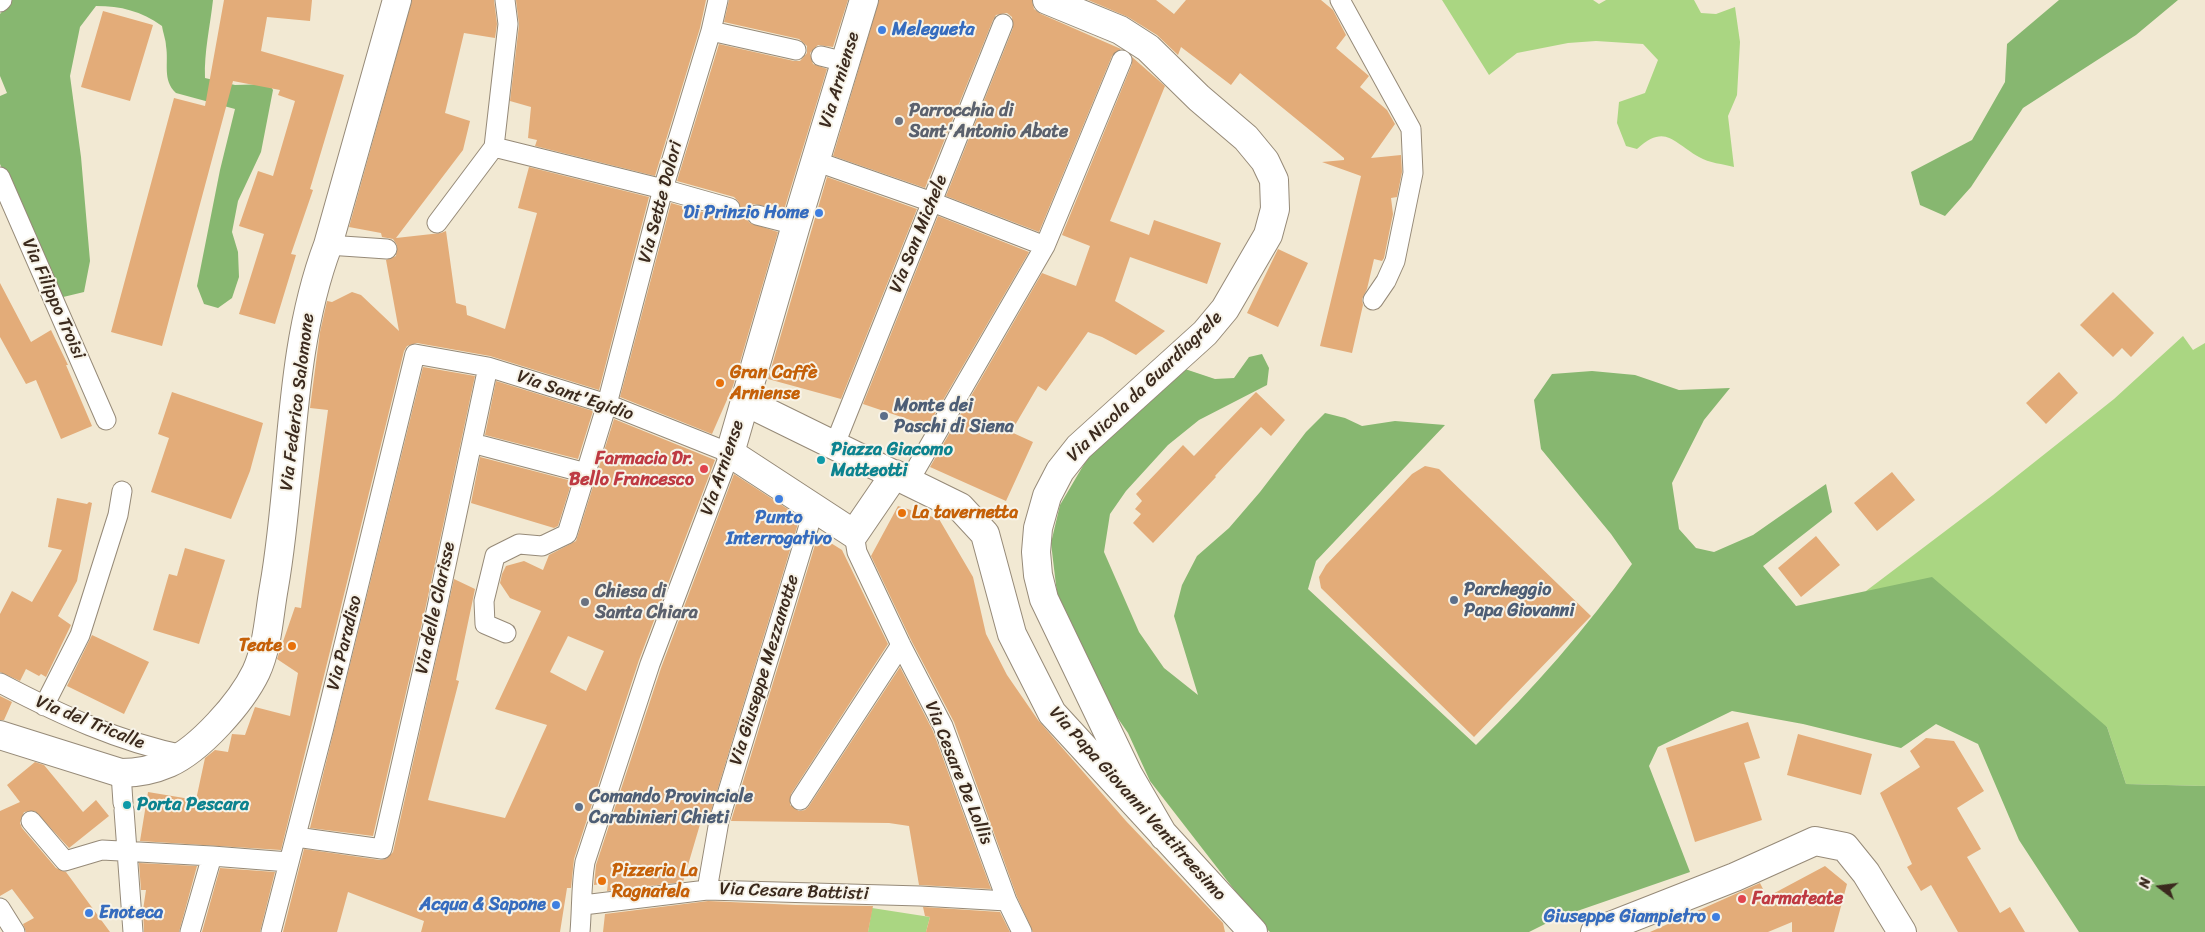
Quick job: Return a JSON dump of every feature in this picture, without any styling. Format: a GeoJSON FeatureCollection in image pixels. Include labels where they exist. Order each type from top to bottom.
{"type":"FeatureCollection","features":[{"type":"Feature","properties":{"kind":"main road","name":"Via Federico Salomone"},"geometry":{"type":"LineString","coordinates":[[121,773],[140,773],[168,764],[184,755],[218,724],[246,689],[256,671],[263,652],[280,551],[303,333],[320,265],[328,245],[397,0]]}},
{"type":"Feature","properties":{"kind":"main road","name":"Via Arniense"},"geometry":{"type":"LineString","coordinates":[[730,453],[815,161],[833,59],[864,0]]}},
{"type":"Feature","properties":{"kind":"main road","name":"Via Nicola da Guardiagrele"},"geometry":{"type":"LineString","coordinates":[[1047,0],[1120,30],[1140,42],[1199,98],[1246,138],[1266,161],[1274,180],[1275,209],[1268,235],[1225,309],[1204,333],[1079,447],[1060,471],[1047,496],[1038,528],[1036,552],[1038,575],[1044,599],[1128,774],[1164,836]]}},
{"type":"Feature","properties":{"kind":"main road","name":"Via Papa Giovanni Ventitreesimo"},"geometry":{"type":"LineString","coordinates":[[746,402],[960,506],[985,534],[1012,634],[1052,713],[1253,932]]}},
{"type":"Feature","properties":{"kind":"main road"},"geometry":{"type":"LineString","coordinates":[[730,453],[854,534],[902,478]]}},
{"type":"Feature","properties":{"kind":"main road"},"geometry":{"type":"LineString","coordinates":[[0,735],[121,773]]}},
{"type":"Feature","properties":{"kind":"main road"},"geometry":{"type":"LineString","coordinates":[[1595,932],[1735,876],[1815,841],[1845,847],[1866,873],[1902,932]]}},
{"type":"Feature","properties":{"kind":"street"},"geometry":{"type":"LineString","coordinates":[[437,223],[494,147],[508,24],[505,0]]}},
{"type":"Feature","properties":{"kind":"street","name":"Via Sette Dolori"},"geometry":{"type":"LineString","coordinates":[[506,633],[485,624],[484,601],[495,556],[519,544],[542,546],[568,534],[607,404],[663,189],[718,0]]}},
{"type":"Feature","properties":{"kind":"street"},"geometry":{"type":"LineString","coordinates":[[1340,0],[1411,129],[1412,136],[1413,173],[1395,261],[1386,281],[1373,300]]}},
{"type":"Feature","properties":{"kind":"street","name":"Via San Michele"},"geometry":{"type":"LineString","coordinates":[[835,444],[1003,24]]}},
{"type":"Feature","properties":{"kind":"street"},"geometry":{"type":"LineString","coordinates":[[710,31],[796,50]]}},
{"type":"Feature","properties":{"kind":"street"},"geometry":{"type":"LineString","coordinates":[[902,478],[1045,246],[1122,60]]}},
{"type":"Feature","properties":{"kind":"street"},"geometry":{"type":"LineString","coordinates":[[494,147],[663,189],[730,208]]}},
{"type":"Feature","properties":{"kind":"street"},"geometry":{"type":"LineString","coordinates":[[815,161],[932,202],[1045,246]]}},
{"type":"Feature","properties":{"kind":"street","name":"Via Filippo Troisi"},"geometry":{"type":"LineString","coordinates":[[0,177],[106,420]]}},
{"type":"Feature","properties":{"kind":"street"},"geometry":{"type":"LineString","coordinates":[[757,215],[796,225]]}},
{"type":"Feature","properties":{"kind":"street"},"geometry":{"type":"LineString","coordinates":[[328,245],[386,249]]}},
{"type":"Feature","properties":{"kind":"street","name":"Via Sant'Egidio"},"geometry":{"type":"LineString","coordinates":[[415,354],[488,367],[607,404],[730,453]]}},
{"type":"Feature","properties":{"kind":"street","name":"Via Paradiso"},"geometry":{"type":"LineString","coordinates":[[271,932],[415,354]]}},
{"type":"Feature","properties":{"kind":"street","name":"Via delle Clarisse"},"geometry":{"type":"LineString","coordinates":[[296,836],[382,849],[488,367]]}},
{"type":"Feature","properties":{"kind":"street"},"geometry":{"type":"LineString","coordinates":[[472,443],[586,473]]}},
{"type":"Feature","properties":{"kind":"street","name":"Via Arniense"},"geometry":{"type":"LineString","coordinates":[[580,932],[583,905],[581,881],[585,862],[650,664],[730,453]]}},
{"type":"Feature","properties":{"kind":"street"},"geometry":{"type":"LineString","coordinates":[[44,706],[80,635],[118,515],[122,490]]}},
{"type":"Feature","properties":{"kind":"street","name":"Via Giuseppe Mezzanotte"},"geometry":{"type":"LineString","coordinates":[[707,890],[719,820],[814,508]]}},
{"type":"Feature","properties":{"kind":"street","name":"Via Cesare De Lollis"},"geometry":{"type":"LineString","coordinates":[[854,534],[857,552],[901,645],[943,726],[1007,901],[1022,932]]}},
{"type":"Feature","properties":{"kind":"street"},"geometry":{"type":"LineString","coordinates":[[800,800],[901,645]]}},
{"type":"Feature","properties":{"kind":"street","name":"Via del Tricalle"},"geometry":{"type":"LineString","coordinates":[[0,683],[44,706],[147,748],[184,755]]}},
{"type":"Feature","properties":{"kind":"street"},"geometry":{"type":"LineString","coordinates":[[121,773],[133,932]]}},
{"type":"Feature","properties":{"kind":"street"},"geometry":{"type":"LineString","coordinates":[[31,821],[65,861],[102,850],[127,850],[289,862]]}},
{"type":"Feature","properties":{"kind":"street"},"geometry":{"type":"LineString","coordinates":[[190,932],[212,856]]}},
{"type":"Feature","properties":{"kind":"street","name":"Via Cesare Battisti"},"geometry":{"type":"LineString","coordinates":[[583,905],[707,890],[1007,901]]}},
{"type":"Feature","properties":{"kind":"street"},"geometry":{"type":"LineString","coordinates":[[0,908],[15,932]]}},
{"type":"Feature","properties":{"kind":"green space"},"geometry":{"type":"Polygon","coordinates":[[[12,0],[213,0],[206,49],[205,78],[235,85],[269,84],[273,90],[261,152],[238,201],[232,232],[238,252],[239,277],[232,298],[218,308],[204,304],[197,286],[220,170],[235,109],[176,93],[167,77],[167,52],[162,26],[138,13],[122,8],[105,6],[96,6],[80,27],[70,76],[81,157],[90,261],[84,292],[59,298],[0,164],[0,96],[7,93],[0,76],[0,14],[12,0]]]}},
{"type":"Feature","properties":{"kind":"green space"},"geometry":{"type":"Polygon","coordinates":[[[1442,0],[1593,0],[1599,4],[1606,0],[1694,0],[1701,13],[1716,14],[1735,7],[1740,42],[1737,95],[1728,116],[1734,167],[1703,159],[1676,141],[1663,136],[1647,141],[1637,149],[1626,146],[1617,123],[1619,102],[1645,93],[1658,60],[1643,44],[1596,41],[1568,43],[1517,53],[1489,75],[1442,0]]]}},
{"type":"Feature","properties":{"kind":"green space"},"geometry":{"type":"Polygon","coordinates":[[[2059,0],[2178,0],[2136,35],[2023,108],[1971,187],[1945,216],[1920,205],[1911,172],[1972,140],[2005,82],[2007,44],[2059,0]]]}},
{"type":"Feature","properties":{"kind":"green space"},"geometry":{"type":"Polygon","coordinates":[[[2183,336],[2193,350],[2205,343],[2205,786],[2126,784],[2107,727],[1866,591],[1993,495],[2114,399],[2183,336]]]}},
{"type":"Feature","properties":{"kind":"green space"},"geometry":{"type":"Polygon","coordinates":[[[1262,354],[1269,368],[1267,385],[1199,420],[1168,445],[1126,491],[1110,514],[1104,552],[1139,632],[1164,668],[1198,695],[1174,616],[1182,585],[1197,556],[1229,528],[1260,492],[1306,432],[1325,413],[1345,418],[1362,426],[1395,421],[1445,425],[1316,561],[1308,589],[1476,745],[1558,658],[1632,564],[1611,534],[1541,449],[1534,400],[1552,374],[1592,371],[1635,375],[1679,390],[1730,388],[1704,420],[1672,483],[1679,529],[1696,548],[1714,552],[1753,535],[1826,484],[1832,512],[1763,566],[1796,606],[1932,577],[2107,727],[2126,784],[2205,786],[2205,932],[2079,932],[2019,840],[1978,744],[1936,724],[1901,748],[1803,724],[1732,711],[1658,747],[1649,766],[1690,872],[1557,918],[1529,932],[1270,932],[1260,923],[1150,781],[1128,733],[1108,704],[1058,602],[1051,543],[1060,505],[1090,454],[1182,368],[1215,379],[1234,378],[1249,357],[1262,354]]]}},
{"type":"Feature","properties":{"kind":"green space"},"geometry":{"type":"Polygon","coordinates":[[[872,908],[930,917],[926,932],[868,932],[872,908]]]}},
{"type":"Feature","properties":{"kind":"building"},"geometry":{"type":"Polygon","coordinates":[[[224,0],[312,0],[310,21],[267,17],[261,51],[344,75],[310,189],[313,190],[291,254],[296,255],[275,324],[239,314],[264,234],[239,226],[258,171],[273,176],[295,101],[278,95],[280,90],[233,81],[162,346],[111,332],[174,98],[205,106],[224,0]]]}},
{"type":"Feature","properties":{"kind":"building"},"geometry":{"type":"Polygon","coordinates":[[[412,0],[494,0],[497,24],[495,38],[464,33],[445,113],[470,121],[463,150],[396,238],[446,231],[456,303],[466,306],[467,315],[505,329],[537,213],[518,208],[529,167],[649,197],[599,390],[490,356],[417,343],[407,346],[404,351],[281,850],[140,841],[148,792],[196,800],[205,758],[215,750],[228,752],[232,734],[245,735],[255,707],[290,716],[298,673],[277,659],[295,607],[301,608],[328,410],[310,408],[320,332],[327,301],[332,302],[352,292],[361,295],[399,331],[386,260],[396,256],[397,245],[393,239],[382,237],[381,233],[349,227],[412,0]]]}},
{"type":"Feature","properties":{"kind":"building"},"geometry":{"type":"Polygon","coordinates":[[[516,0],[706,0],[700,28],[655,176],[535,146],[537,140],[528,138],[531,107],[510,101],[519,25],[516,0]]]}},
{"type":"Feature","properties":{"kind":"building"},"geometry":{"type":"Polygon","coordinates":[[[729,0],[848,0],[833,47],[818,45],[810,53],[813,64],[827,69],[784,210],[754,204],[746,212],[746,218],[750,223],[778,232],[733,386],[712,434],[620,397],[671,203],[727,219],[737,216],[741,211],[738,201],[734,197],[677,181],[719,44],[794,61],[800,61],[807,53],[807,46],[799,39],[724,22],[729,0]]]}},
{"type":"Feature","properties":{"kind":"building"},"geometry":{"type":"Polygon","coordinates":[[[879,0],[1032,0],[1034,9],[1041,14],[1121,49],[1112,56],[1039,232],[946,196],[1013,28],[1012,17],[1007,13],[996,15],[993,20],[925,188],[833,156],[879,0]]]}},
{"type":"Feature","properties":{"kind":"building"},"geometry":{"type":"Polygon","coordinates":[[[1088,0],[1156,0],[1174,14],[1186,0],[1321,0],[1333,10],[1346,35],[1336,48],[1369,76],[1360,87],[1387,110],[1395,124],[1371,158],[1401,155],[1402,172],[1397,197],[1391,198],[1393,214],[1384,258],[1382,261],[1374,259],[1367,289],[1362,299],[1363,305],[1352,353],[1320,346],[1361,176],[1322,162],[1344,160],[1344,158],[1240,73],[1231,85],[1181,47],[1178,55],[1157,35],[1128,17],[1088,0]]]}},
{"type":"Feature","properties":{"kind":"building"},"geometry":{"type":"Polygon","coordinates":[[[103,11],[153,25],[130,101],[81,87],[103,11]]]}},
{"type":"Feature","properties":{"kind":"building"},"geometry":{"type":"Polygon","coordinates":[[[1132,57],[1165,86],[1110,221],[1149,235],[1154,220],[1221,243],[1207,284],[1130,257],[1115,301],[1165,331],[1136,355],[1102,337],[1088,332],[1046,391],[1038,386],[1011,432],[1033,442],[1006,501],[930,467],[1042,273],[1076,286],[1090,246],[1062,235],[1132,64],[1132,57]]]}},
{"type":"Feature","properties":{"kind":"building"},"geometry":{"type":"Polygon","coordinates":[[[827,177],[917,209],[841,399],[768,379],[827,177]]]}},
{"type":"Feature","properties":{"kind":"building"},"geometry":{"type":"Polygon","coordinates":[[[938,216],[1029,252],[928,426],[863,404],[938,216]]]}},
{"type":"Feature","properties":{"kind":"building"},"geometry":{"type":"Polygon","coordinates":[[[1278,249],[1308,263],[1278,327],[1247,313],[1278,249]]]}},
{"type":"Feature","properties":{"kind":"building"},"geometry":{"type":"Polygon","coordinates":[[[0,283],[31,342],[51,330],[68,365],[66,365],[92,426],[61,439],[36,380],[26,384],[0,337],[0,283]]]}},
{"type":"Feature","properties":{"kind":"building"},"geometry":{"type":"Polygon","coordinates":[[[2113,292],[2154,333],[2131,357],[2122,348],[2113,357],[2080,325],[2113,292]]]}},
{"type":"Feature","properties":{"kind":"building"},"geometry":{"type":"Polygon","coordinates":[[[423,367],[475,376],[425,610],[373,836],[310,828],[423,367]]]}},
{"type":"Feature","properties":{"kind":"building"},"geometry":{"type":"Polygon","coordinates":[[[2059,372],[2078,393],[2046,424],[2026,403],[2059,372]]]}},
{"type":"Feature","properties":{"kind":"building"},"geometry":{"type":"Polygon","coordinates":[[[496,381],[593,411],[578,459],[485,435],[496,381]]]}},
{"type":"Feature","properties":{"kind":"building"},"geometry":{"type":"Polygon","coordinates":[[[172,392],[263,423],[250,471],[231,519],[151,492],[169,438],[158,434],[172,392]]]}},
{"type":"Feature","properties":{"kind":"building"},"geometry":{"type":"Polygon","coordinates":[[[1256,392],[1285,420],[1271,436],[1261,427],[1153,543],[1133,523],[1141,514],[1135,509],[1142,501],[1136,494],[1183,445],[1194,456],[1256,392]]]}},
{"type":"Feature","properties":{"kind":"building"},"geometry":{"type":"Polygon","coordinates":[[[614,419],[715,460],[639,660],[574,859],[571,888],[567,888],[560,932],[421,932],[424,921],[348,892],[337,932],[283,932],[304,849],[380,860],[386,859],[393,852],[454,579],[475,589],[456,680],[459,681],[428,800],[505,818],[547,725],[495,709],[541,611],[510,598],[500,583],[502,574],[506,566],[524,561],[543,570],[549,555],[576,541],[614,419]],[[568,636],[550,672],[586,691],[604,651],[568,636]]]}},
{"type":"Feature","properties":{"kind":"building"},"geometry":{"type":"Polygon","coordinates":[[[480,457],[572,481],[558,526],[554,528],[471,503],[480,457]]]}},
{"type":"Feature","properties":{"kind":"building","name":"Parcheggio Papa Giovanni"},"geometry":{"type":"Polygon","coordinates":[[[1425,466],[1439,469],[1591,616],[1474,737],[1321,588],[1319,577],[1326,565],[1412,474],[1425,466]]]}},
{"type":"Feature","properties":{"kind":"building"},"geometry":{"type":"Polygon","coordinates":[[[1892,472],[1915,500],[1877,531],[1854,503],[1892,472]]]}},
{"type":"Feature","properties":{"kind":"building"},"geometry":{"type":"Polygon","coordinates":[[[734,474],[800,517],[708,821],[701,821],[683,882],[607,891],[608,883],[594,885],[596,865],[661,668],[734,474]]]}},
{"type":"Feature","properties":{"kind":"building"},"geometry":{"type":"Polygon","coordinates":[[[57,498],[87,504],[89,502],[92,503],[77,581],[58,616],[71,625],[46,677],[41,674],[39,676],[26,669],[20,681],[0,672],[0,614],[12,591],[32,602],[62,550],[48,547],[57,498]]]}},
{"type":"Feature","properties":{"kind":"building"},"geometry":{"type":"Polygon","coordinates":[[[898,506],[939,519],[973,577],[986,634],[1007,675],[1038,720],[1126,821],[1223,923],[1225,932],[1033,932],[1017,897],[954,722],[911,640],[871,556],[898,506]]]}},
{"type":"Feature","properties":{"kind":"building"},"geometry":{"type":"Polygon","coordinates":[[[818,535],[842,550],[888,644],[791,794],[790,805],[799,811],[805,810],[809,806],[900,667],[933,731],[991,889],[919,885],[909,826],[889,823],[731,821],[818,535]]]}},
{"type":"Feature","properties":{"kind":"building"},"geometry":{"type":"Polygon","coordinates":[[[1816,536],[1840,565],[1801,597],[1778,568],[1816,536]]]}},
{"type":"Feature","properties":{"kind":"building"},"geometry":{"type":"Polygon","coordinates":[[[185,548],[225,560],[199,644],[153,630],[169,574],[177,576],[185,548]]]}},
{"type":"Feature","properties":{"kind":"building"},"geometry":{"type":"Polygon","coordinates":[[[92,635],[149,662],[124,714],[67,686],[92,635]]]}},
{"type":"Feature","properties":{"kind":"building"},"geometry":{"type":"Polygon","coordinates":[[[0,696],[12,702],[4,720],[0,720],[0,696]]]}},
{"type":"Feature","properties":{"kind":"building"},"geometry":{"type":"Polygon","coordinates":[[[1748,722],[1760,758],[1744,763],[1762,820],[1695,842],[1666,748],[1748,722]]]}},
{"type":"Feature","properties":{"kind":"building"},"geometry":{"type":"Polygon","coordinates":[[[1798,734],[1872,754],[1861,795],[1787,775],[1798,734]]]}},
{"type":"Feature","properties":{"kind":"building"},"geometry":{"type":"Polygon","coordinates":[[[1926,738],[1954,741],[1984,791],[1957,808],[1981,849],[1967,857],[2000,913],[2010,907],[2025,932],[1958,932],[1931,885],[1921,891],[1907,867],[1912,864],[1880,793],[1920,767],[1910,751],[1926,738]]]}},
{"type":"Feature","properties":{"kind":"building"},"geometry":{"type":"Polygon","coordinates":[[[35,762],[44,765],[83,812],[96,800],[109,816],[69,848],[35,811],[24,812],[20,823],[22,828],[56,868],[66,872],[110,932],[26,932],[23,924],[34,918],[12,889],[0,896],[0,811],[20,802],[7,785],[35,762]]]}},
{"type":"Feature","properties":{"kind":"building"},"geometry":{"type":"Polygon","coordinates":[[[139,863],[197,866],[179,932],[144,932],[143,910],[146,890],[141,890],[139,863]]]}},
{"type":"Feature","properties":{"kind":"building"},"geometry":{"type":"Polygon","coordinates":[[[1825,866],[1847,884],[1834,932],[1792,932],[1792,922],[1768,932],[1650,932],[1760,883],[1767,897],[1825,866]]]}},
{"type":"Feature","properties":{"kind":"building"},"geometry":{"type":"Polygon","coordinates":[[[220,868],[275,872],[260,932],[202,932],[220,868]]]}},
{"type":"Feature","properties":{"kind":"building"},"geometry":{"type":"Polygon","coordinates":[[[708,901],[873,906],[868,932],[603,932],[605,914],[708,901]]]}},
{"type":"Feature","properties":{"kind":"building"},"geometry":{"type":"Polygon","coordinates":[[[923,907],[1000,912],[1010,932],[926,932],[930,917],[925,916],[923,907]]]}},
{"type":"Feature","properties":{"kind":"place","name":"Melegueta"},"geometry":{"type":"Point","coordinates":[882,30]}},
{"type":"Feature","properties":{"kind":"place","name":"Parrocchia di Sant'Antonio Abate"},"geometry":{"type":"Point","coordinates":[899,121]}},
{"type":"Feature","properties":{"kind":"place","name":"Di Prinzio Home"},"geometry":{"type":"Point","coordinates":[819,213]}},
{"type":"Feature","properties":{"kind":"place","name":"Gran Caffè Arniense"},"geometry":{"type":"Point","coordinates":[720,383]}},
{"type":"Feature","properties":{"kind":"place","name":"Monte dei Paschi di Siena"},"geometry":{"type":"Point","coordinates":[884,416]}},
{"type":"Feature","properties":{"kind":"place","name":"Piazza Giacomo Matteotti"},"geometry":{"type":"Point","coordinates":[821,460]}},
{"type":"Feature","properties":{"kind":"place","name":"Farmacia Dr. Bello Francesco"},"geometry":{"type":"Point","coordinates":[704,469]}},
{"type":"Feature","properties":{"kind":"place","name":"Punto Interrogativo"},"geometry":{"type":"Point","coordinates":[779,499]}},
{"type":"Feature","properties":{"kind":"place","name":"La tavernetta"},"geometry":{"type":"Point","coordinates":[902,513]}},
{"type":"Feature","properties":{"kind":"place","name":"Parcheggio Papa Giovanni"},"geometry":{"type":"Point","coordinates":[1454,600]}},
{"type":"Feature","properties":{"kind":"place","name":"Chiesa di Santa Chiara"},"geometry":{"type":"Point","coordinates":[585,602]}},
{"type":"Feature","properties":{"kind":"place","name":"Teate"},"geometry":{"type":"Point","coordinates":[292,646]}},
{"type":"Feature","properties":{"kind":"place","name":"Porta Pescara"},"geometry":{"type":"Point","coordinates":[127,805]}},
{"type":"Feature","properties":{"kind":"place","name":"Comando Provinciale Carabinieri Chieti"},"geometry":{"type":"Point","coordinates":[579,807]}},
{"type":"Feature","properties":{"kind":"place","name":"Pizzeria La Ragnatela"},"geometry":{"type":"Point","coordinates":[602,881]}},
{"type":"Feature","properties":{"kind":"place","name":"Farmateate"},"geometry":{"type":"Point","coordinates":[1742,899]}},
{"type":"Feature","properties":{"kind":"place","name":"Acqua & Sapone"},"geometry":{"type":"Point","coordinates":[556,905]}},
{"type":"Feature","properties":{"kind":"place","name":"Enoteca"},"geometry":{"type":"Point","coordinates":[89,913]}},
{"type":"Feature","properties":{"kind":"place","name":"Giuseppe Giampietro"},"geometry":{"type":"Point","coordinates":[1716,917]}}]}
